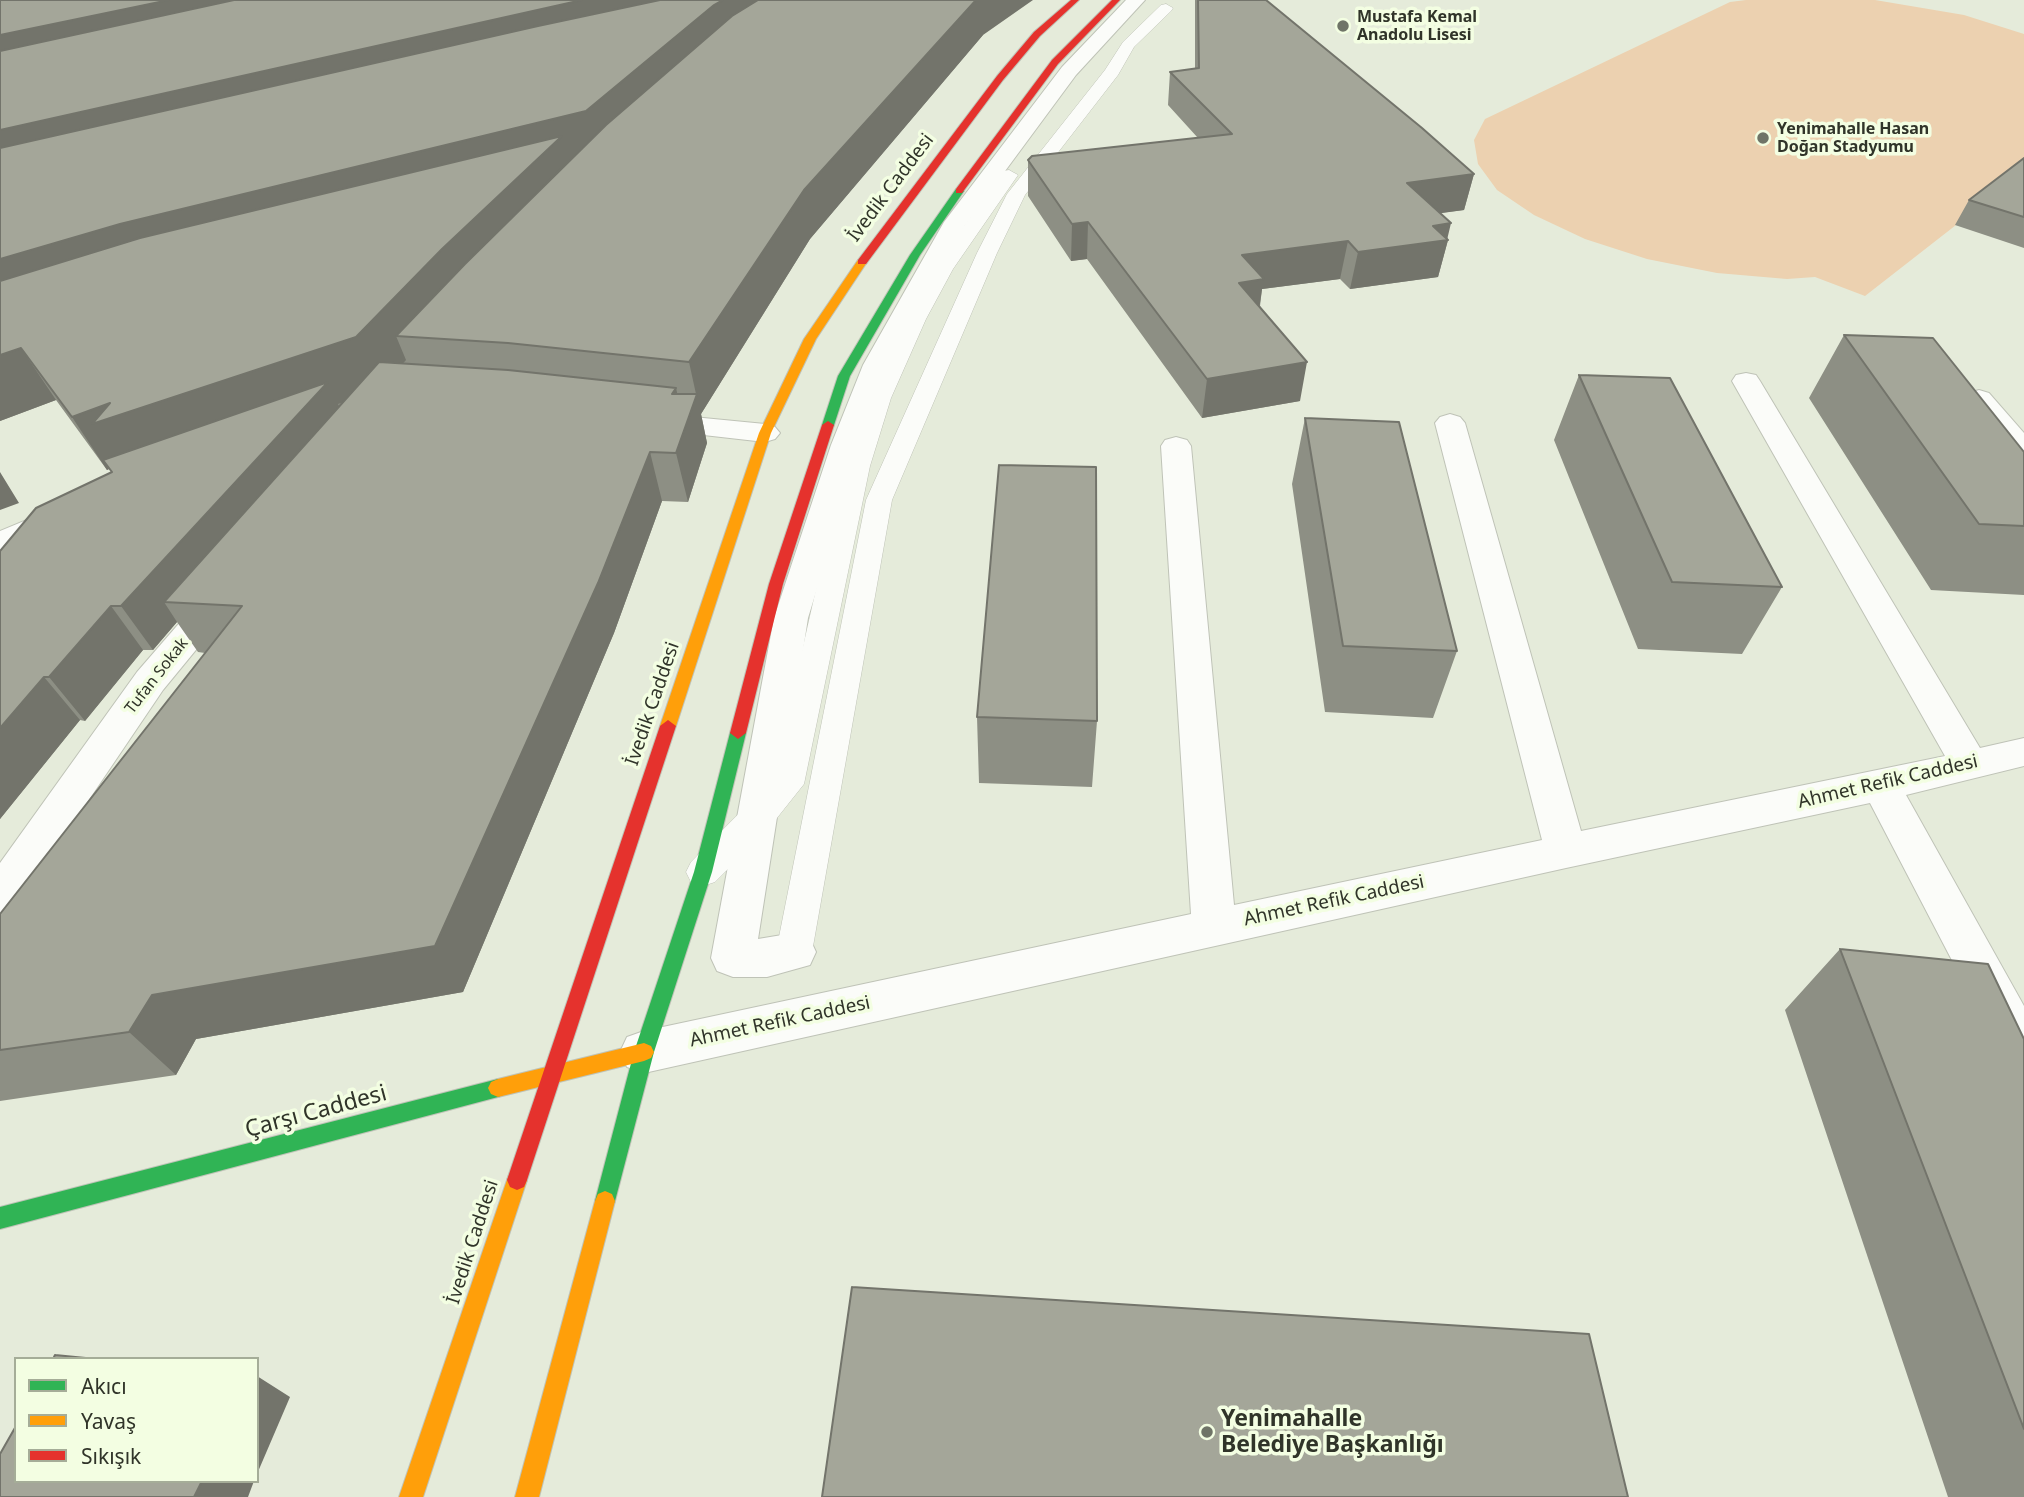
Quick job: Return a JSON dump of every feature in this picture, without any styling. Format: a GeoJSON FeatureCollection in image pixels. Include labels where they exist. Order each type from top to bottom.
{"type":"FeatureCollection","features":[{"type":"Feature","properties":{"kind":"main road","name":"İvedik Caddesi"},"geometry":{"type":"LineString","coordinates":[[411,1497],[765,433],[810,339],[862,262],[1000,78],[1037,34],[1075,0]]}},
{"type":"Feature","properties":{"kind":"main road"},"geometry":{"type":"LineString","coordinates":[[527,1497],[644,1052],[703,872],[776,584],[844,376],[915,255],[992,145],[1055,62],[1116,0]]}},
{"type":"Feature","properties":{"kind":"main road","name":"Çarşı Caddesi"},"geometry":{"type":"LineString","coordinates":[[0,1218],[550,1074],[644,1052]]}},
{"type":"Feature","properties":{"kind":"street"},"geometry":{"type":"LineString","coordinates":[[794,952],[767,958],[733,958],[791,618],[846,445],[877,365],[952,228],[1069,71],[1136,0]]}},
{"type":"Feature","properties":{"kind":"street"},"geometry":{"type":"LineString","coordinates":[[1962,380],[2024,451]]}},
{"type":"Feature","properties":{"kind":"street"},"geometry":{"type":"LineString","coordinates":[[1746,381],[1969,763]]}},
{"type":"Feature","properties":{"kind":"street"},"geometry":{"type":"LineString","coordinates":[[622,418],[765,433]]}},
{"type":"Feature","properties":{"kind":"street"},"geometry":{"type":"LineString","coordinates":[[1451,423],[1566,850]]}},
{"type":"Feature","properties":{"kind":"street"},"geometry":{"type":"LineString","coordinates":[[1176,446],[1214,926]]}},
{"type":"Feature","properties":{"kind":"street"},"geometry":{"type":"LineString","coordinates":[[0,544],[88,506]]}},
{"type":"Feature","properties":{"kind":"street","name":"Tufan Sokak"},"geometry":{"type":"LineString","coordinates":[[0,897],[150,681],[239,576]]}},
{"type":"Feature","properties":{"kind":"street","name":"Ahmet Refik Caddesi"},"geometry":{"type":"LineString","coordinates":[[644,1052],[1566,850],[1881,786],[2024,752]]}},
{"type":"Feature","properties":{"kind":"street"},"geometry":{"type":"LineString","coordinates":[[1881,786],[2024,1051]]}},
{"type":"Feature","properties":{"kind":"lane"},"geometry":{"type":"LineString","coordinates":[[703,872],[757,820],[788,784],[857,466],[879,398],[915,319],[943,269],[1070,91],[1116,41],[1162,3]]}},
{"type":"Feature","properties":{"kind":"lane"},"geometry":{"type":"LineString","coordinates":[[794,952],[880,500],[1016,194],[1112,72],[1128,45],[1162,3]]}},
{"type":"Feature","properties":{"kind":"shaded area","name":"Yenimahalle Hasan Doğan Stadyumu"},"geometry":{"type":"Polygon","coordinates":[[[1875,0],[1964,15],[2024,34],[2024,172],[1865,296],[1815,277],[1787,279],[1717,273],[1647,259],[1585,239],[1534,215],[1497,190],[1478,164],[1474,140],[1485,119],[1730,2],[1875,0]]]}},
{"type":"Feature","properties":{"kind":"building"},"geometry":{"type":"Polygon","coordinates":[[[0,0],[169,0],[0,35],[0,0]]]}},
{"type":"Feature","properties":{"kind":"building"},"geometry":{"type":"Polygon","coordinates":[[[234,0],[582,0],[0,130],[0,51],[234,0]]]}},
{"type":"Feature","properties":{"kind":"building"},"geometry":{"type":"Polygon","coordinates":[[[660,0],[723,0],[586,111],[120,224],[0,259],[0,148],[660,0]]]}},
{"type":"Feature","properties":{"kind":"building"},"geometry":{"type":"Polygon","coordinates":[[[758,0],[976,0],[804,190],[689,362],[508,343],[396,336],[606,125],[732,16],[758,0]]]}},
{"type":"Feature","properties":{"kind":"building"},"geometry":{"type":"Polygon","coordinates":[[[1198,0],[1266,0],[1474,174],[1407,183],[1451,223],[1433,226],[1448,240],[1358,252],[1348,241],[1242,255],[1264,279],[1239,283],[1307,362],[1207,379],[1088,222],[1072,224],[1028,160],[1032,156],[1232,134],[1170,72],[1199,68],[1198,0]]]}},
{"type":"Feature","properties":{"kind":"building"},"geometry":{"type":"Polygon","coordinates":[[[562,136],[442,249],[356,337],[92,424],[110,403],[72,417],[21,348],[0,355],[0,281],[140,238],[562,136]]]}},
{"type":"Feature","properties":{"kind":"building"},"geometry":{"type":"Polygon","coordinates":[[[2024,158],[2024,217],[1969,200],[2024,158]]]}},
{"type":"Feature","properties":{"kind":"building"},"geometry":{"type":"Polygon","coordinates":[[[1844,335],[1933,338],[2024,452],[2024,526],[1979,524],[1844,335]]]}},
{"type":"Feature","properties":{"kind":"building"},"geometry":{"type":"Polygon","coordinates":[[[379,362],[508,370],[676,388],[672,394],[697,394],[676,453],[650,452],[598,583],[435,946],[152,995],[129,1032],[0,1050],[0,914],[242,606],[164,602],[379,362]]]}},
{"type":"Feature","properties":{"kind":"building"},"geometry":{"type":"Polygon","coordinates":[[[1579,375],[1670,378],[1782,587],[1672,582],[1579,375]]]}},
{"type":"Feature","properties":{"kind":"building"},"geometry":{"type":"Polygon","coordinates":[[[328,382],[121,606],[111,606],[0,728],[0,551],[36,508],[112,472],[103,460],[328,382]]]}},
{"type":"Feature","properties":{"kind":"building"},"geometry":{"type":"Polygon","coordinates":[[[1305,418],[1399,422],[1457,651],[1343,646],[1305,418]]]}},
{"type":"Feature","properties":{"kind":"building"},"geometry":{"type":"Polygon","coordinates":[[[999,465],[1096,467],[1097,721],[977,717],[999,465]]]}},
{"type":"Feature","properties":{"kind":"building"},"geometry":{"type":"Polygon","coordinates":[[[1840,949],[1988,964],[2024,1039],[2024,1429],[1840,949]]]}},
{"type":"Feature","properties":{"kind":"building","name":"Yenimahalle Belediye Başkanlığı"},"geometry":{"type":"Polygon","coordinates":[[[852,1287],[1589,1334],[1628,1497],[822,1497],[852,1287]]]}},
{"type":"Feature","properties":{"kind":"building"},"geometry":{"type":"Polygon","coordinates":[[[14,1430],[14,1483],[201,1483],[194,1497],[0,1497],[0,1454],[14,1430]]]}},
{"type":"Feature","properties":{"kind":"traffic: fast"},"geometry":{"type":"LineString","coordinates":[[828,425],[844,376],[915,255],[959,191]]}},
{"type":"Feature","properties":{"kind":"traffic: fast"},"geometry":{"type":"LineString","coordinates":[[605,1201],[644,1052],[703,872],[738,733]]}},
{"type":"Feature","properties":{"kind":"traffic: fast"},"geometry":{"type":"LineString","coordinates":[[0,1218],[498,1088]]}},
{"type":"Feature","properties":{"kind":"traffic: slow"},"geometry":{"type":"LineString","coordinates":[[668,726],[765,433],[810,339],[862,262]]}},
{"type":"Feature","properties":{"kind":"traffic: slow"},"geometry":{"type":"LineString","coordinates":[[498,1088],[644,1052]]}},
{"type":"Feature","properties":{"kind":"traffic: slow"},"geometry":{"type":"LineString","coordinates":[[411,1497],[517,1180]]}},
{"type":"Feature","properties":{"kind":"traffic: slow"},"geometry":{"type":"LineString","coordinates":[[527,1497],[605,1201]]}},
{"type":"Feature","properties":{"kind":"traffic: jam"},"geometry":{"type":"LineString","coordinates":[[862,262],[1000,78],[1037,34],[1075,0]]}},
{"type":"Feature","properties":{"kind":"traffic: jam"},"geometry":{"type":"LineString","coordinates":[[959,191],[1055,62],[1116,0]]}},
{"type":"Feature","properties":{"kind":"traffic: jam"},"geometry":{"type":"LineString","coordinates":[[738,733],[776,584],[828,425]]}},
{"type":"Feature","properties":{"kind":"traffic: jam"},"geometry":{"type":"LineString","coordinates":[[517,1180],[668,726]]}},
{"type":"Feature","properties":{"kind":"place","name":"Mustafa Kemal Anadolu Lisesi"},"geometry":{"type":"Point","coordinates":[1343,26]}},
{"type":"Feature","properties":{"kind":"place","name":"Yenimahalle Hasan Doğan Stadyumu"},"geometry":{"type":"Point","coordinates":[1763,138]}},
{"type":"Feature","properties":{"kind":"place","name":"Yenimahalle Belediye Başkanlığı"},"geometry":{"type":"Point","coordinates":[1207,1432]}}]}
